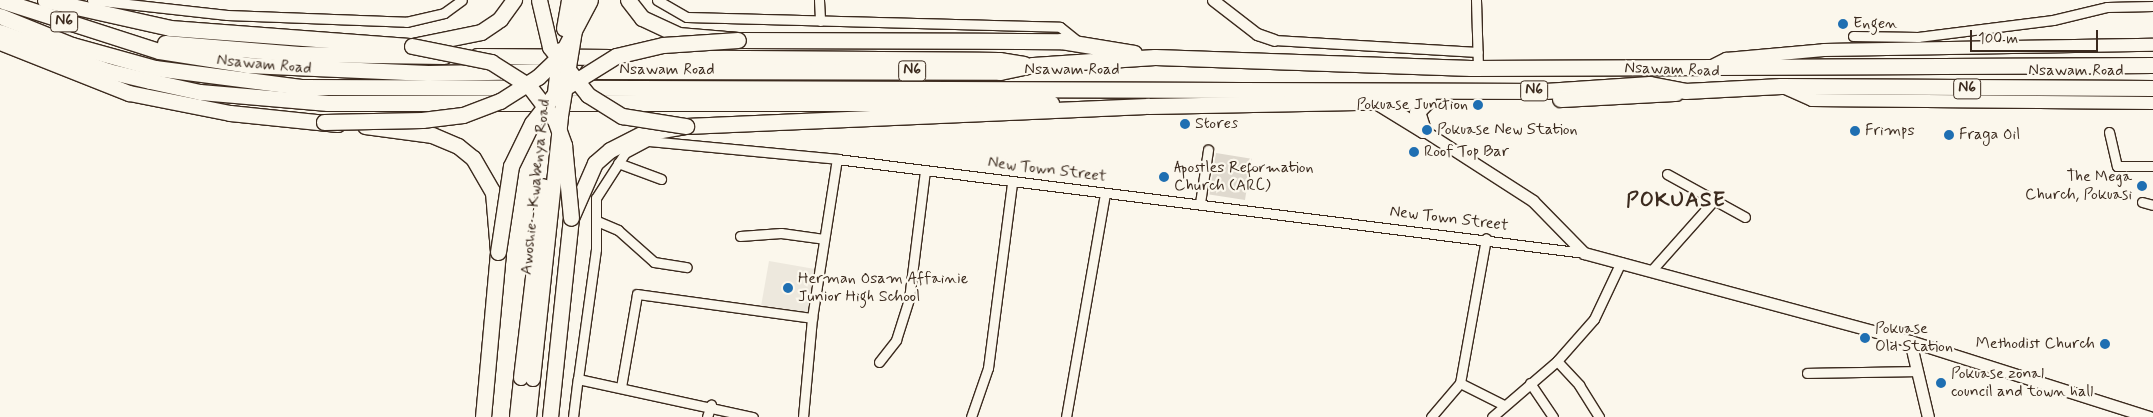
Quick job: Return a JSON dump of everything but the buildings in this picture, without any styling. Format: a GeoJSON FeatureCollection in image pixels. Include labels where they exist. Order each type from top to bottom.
{"type":"FeatureCollection","features":[{"type":"Feature","properties":{"kind":"highway","name":"Nsawam Road"},"geometry":{"type":"LineString","coordinates":[[0,0],[129,41],[300,54],[999,60],[1033,65],[1155,57],[1478,68],[2153,66]]}},
{"type":"Feature","properties":{"kind":"highway"},"geometry":{"type":"LineString","coordinates":[[45,0],[132,23],[214,33],[412,46],[492,62],[530,86],[555,120],[564,146],[571,218],[550,417]]}},
{"type":"Feature","properties":{"kind":"highway"},"geometry":{"type":"LineString","coordinates":[[412,46],[481,32],[500,19],[514,0]]}},
{"type":"Feature","properties":{"kind":"highway"},"geometry":{"type":"LineString","coordinates":[[539,0],[550,48],[588,95],[622,116],[686,126]]}},
{"type":"Feature","properties":{"kind":"highway"},"geometry":{"type":"LineString","coordinates":[[324,122],[422,120],[463,115],[500,101],[538,77],[561,55],[590,0]]}},
{"type":"Feature","properties":{"kind":"highway"},"geometry":{"type":"LineString","coordinates":[[628,0],[642,18],[678,35],[738,40]]}},
{"type":"Feature","properties":{"kind":"highway","name":"Nsawam Road"},"geometry":{"type":"LineString","coordinates":[[0,16],[72,45],[155,68],[301,87],[1545,91],[1650,84],[1685,91],[1781,86],[2153,88]]}},
{"type":"Feature","properties":{"kind":"highway"},"geometry":{"type":"LineString","coordinates":[[0,32],[150,81],[200,92],[328,103],[996,101],[1149,106]]}},
{"type":"Feature","properties":{"kind":"highway"},"geometry":{"type":"LineString","coordinates":[[484,417],[498,252],[510,166],[532,123],[555,94],[616,56],[663,45],[738,40],[796,40],[1080,43],[1155,57]]}},
{"type":"Feature","properties":{"kind":"highway"},"geometry":{"type":"LineString","coordinates":[[0,42],[129,93],[230,113],[406,130],[458,146],[477,164],[493,192],[498,252]]}},
{"type":"Feature","properties":{"kind":"highway"},"geometry":{"type":"LineString","coordinates":[[571,218],[587,176],[610,150],[644,133],[686,126],[897,120],[1149,106],[1640,98],[1685,91]]}},
{"type":"Feature","properties":{"kind":"highway"},"geometry":{"type":"LineString","coordinates":[[1423,130],[1416,112],[1428,100]]}},
{"type":"Feature","properties":{"kind":"highway"},"geometry":{"type":"LineString","coordinates":[[1376,102],[1423,130]]}},
{"type":"Feature","properties":{"kind":"main road","name":"Awoshie - Kwabenya Road"},"geometry":{"type":"LineString","coordinates":[[527,378],[569,0]]}},
{"type":"Feature","properties":{"kind":"main road","name":"Awoshie - Kwabenya Road"},"geometry":{"type":"LineString","coordinates":[[527,378],[561,116],[580,0]]}},
{"type":"Feature","properties":{"kind":"main road"},"geometry":{"type":"LineString","coordinates":[[1712,66],[1726,58],[1885,48],[2153,45]]}},
{"type":"Feature","properties":{"kind":"main road"},"geometry":{"type":"LineString","coordinates":[[1848,66],[1885,48]]}},
{"type":"Feature","properties":{"kind":"main road"},"geometry":{"type":"LineString","coordinates":[[1781,86],[1812,100],[2153,103]]}},
{"type":"Feature","properties":{"kind":"main road"},"geometry":{"type":"LineString","coordinates":[[517,417],[527,378]]}},
{"type":"Feature","properties":{"kind":"main road"},"geometry":{"type":"LineString","coordinates":[[527,378],[529,417]]}},
{"type":"Feature","properties":{"kind":"street"},"geometry":{"type":"LineString","coordinates":[[92,0],[227,15],[406,22],[444,13],[462,0]]}},
{"type":"Feature","properties":{"kind":"street"},"geometry":{"type":"LineString","coordinates":[[657,0],[687,16],[1060,27],[1080,43]]}},
{"type":"Feature","properties":{"kind":"street"},"geometry":{"type":"LineString","coordinates":[[819,0],[820,21]]}},
{"type":"Feature","properties":{"kind":"street"},"geometry":{"type":"LineString","coordinates":[[1213,0],[1257,34],[1274,40],[1478,52]]}},
{"type":"Feature","properties":{"kind":"street"},"geometry":{"type":"LineString","coordinates":[[1476,0],[1478,68]]}},
{"type":"Feature","properties":{"kind":"street"},"geometry":{"type":"LineString","coordinates":[[1853,36],[1918,37],[2053,20],[2107,7],[2153,6]]}},
{"type":"Feature","properties":{"kind":"street"},"geometry":{"type":"LineString","coordinates":[[1423,130],[1533,201],[1584,253],[1910,341],[2149,417]]}},
{"type":"Feature","properties":{"kind":"street"},"geometry":{"type":"LineString","coordinates":[[2109,132],[2117,166],[2153,166]]}},
{"type":"Feature","properties":{"kind":"street","name":"New Town Street"},"geometry":{"type":"LineString","coordinates":[[573,417],[597,221],[596,198],[618,163],[633,147],[648,141],[837,159],[1012,182],[1486,238],[1584,253]]}},
{"type":"Feature","properties":{"kind":"street"},"geometry":{"type":"LineString","coordinates":[[1200,203],[1208,150]]}},
{"type":"Feature","properties":{"kind":"street"},"geometry":{"type":"LineString","coordinates":[[803,417],[812,318],[837,159]]}},
{"type":"Feature","properties":{"kind":"street"},"geometry":{"type":"LineString","coordinates":[[618,163],[660,179]]}},
{"type":"Feature","properties":{"kind":"street"},"geometry":{"type":"LineString","coordinates":[[879,362],[896,340],[909,299],[925,170]]}},
{"type":"Feature","properties":{"kind":"street"},"geometry":{"type":"LineString","coordinates":[[1667,174],[1716,198],[1745,217]]}},
{"type":"Feature","properties":{"kind":"street"},"geometry":{"type":"LineString","coordinates":[[971,417],[988,368],[1012,182]]}},
{"type":"Feature","properties":{"kind":"street"},"geometry":{"type":"LineString","coordinates":[[1066,417],[1105,192]]}},
{"type":"Feature","properties":{"kind":"street"},"geometry":{"type":"LineString","coordinates":[[1651,271],[1716,198]]}},
{"type":"Feature","properties":{"kind":"street"},"geometry":{"type":"LineString","coordinates":[[2142,202],[2153,204]]}},
{"type":"Feature","properties":{"kind":"street"},"geometry":{"type":"LineString","coordinates":[[597,221],[618,230],[654,262],[687,266]]}},
{"type":"Feature","properties":{"kind":"street"},"geometry":{"type":"LineString","coordinates":[[740,236],[781,233],[824,239]]}},
{"type":"Feature","properties":{"kind":"street"},"geometry":{"type":"LineString","coordinates":[[1431,417],[1460,383],[1486,238]]}},
{"type":"Feature","properties":{"kind":"street"},"geometry":{"type":"LineString","coordinates":[[1492,417],[1557,361],[1600,312],[1621,262]]}},
{"type":"Feature","properties":{"kind":"street"},"geometry":{"type":"LineString","coordinates":[[621,387],[637,294],[812,318]]}},
{"type":"Feature","properties":{"kind":"street"},"geometry":{"type":"LineString","coordinates":[[1910,341],[1928,417]]}},
{"type":"Feature","properties":{"kind":"street"},"geometry":{"type":"LineString","coordinates":[[1557,361],[1579,385],[1599,417]]}},
{"type":"Feature","properties":{"kind":"street"},"geometry":{"type":"LineString","coordinates":[[1807,373],[1917,371]]}},
{"type":"Feature","properties":{"kind":"street"},"geometry":{"type":"LineString","coordinates":[[578,379],[711,405],[753,417]]}},
{"type":"Feature","properties":{"kind":"street"},"geometry":{"type":"LineString","coordinates":[[1460,383],[1504,405]]}},
{"type":"Feature","properties":{"kind":"street"},"geometry":{"type":"LineString","coordinates":[[1530,383],[1553,417]]}},
{"type":"Feature","properties":{"kind":"street"},"geometry":{"type":"LineString","coordinates":[[707,417],[711,405]]}},
{"type":"Feature","properties":{"kind":"shaded area"},"geometry":{"type":"Polygon","coordinates":[[[1216,153],[1252,159],[1245,200],[1209,194],[1216,153]]]}},
{"type":"Feature","properties":{"kind":"shaded area","name":"Herman Osam Affainie Junior High School"},"geometry":{"type":"Polygon","coordinates":[[[769,261],[816,269],[808,316],[761,307],[769,261]]]}},
{"type":"Feature","properties":{"kind":"place","name":"Engen"},"geometry":{"type":"Point","coordinates":[1843,24]}},
{"type":"Feature","properties":{"kind":"place","name":"Pokuase Junction"},"geometry":{"type":"Point","coordinates":[1478,105]}},
{"type":"Feature","properties":{"kind":"place","name":"Stores"},"geometry":{"type":"Point","coordinates":[1185,124]}},
{"type":"Feature","properties":{"kind":"place","name":"Pokuase New Station"},"geometry":{"type":"Point","coordinates":[1427,130]}},
{"type":"Feature","properties":{"kind":"place","name":"Frimps"},"geometry":{"type":"Point","coordinates":[1855,131]}},
{"type":"Feature","properties":{"kind":"place","name":"Fraga Oil"},"geometry":{"type":"Point","coordinates":[1949,135]}},
{"type":"Feature","properties":{"kind":"place","name":"Roof Top Bar"},"geometry":{"type":"Point","coordinates":[1414,152]}},
{"type":"Feature","properties":{"kind":"place","name":"Apostles Reformation Church (ARC)"},"geometry":{"type":"Point","coordinates":[1164,177]}},
{"type":"Feature","properties":{"kind":"place","name":"The Mega Church, Pokuasi"},"geometry":{"type":"Point","coordinates":[2142,186]}},
{"type":"Feature","properties":{"kind":"place","name":"Herman Osam Affainie Junior High School"},"geometry":{"type":"Point","coordinates":[788,288]}},
{"type":"Feature","properties":{"kind":"place","name":"Pokuase Old Station"},"geometry":{"type":"Point","coordinates":[1865,338]}},
{"type":"Feature","properties":{"kind":"place","name":"Methodist Church"},"geometry":{"type":"Point","coordinates":[2105,344]}},
{"type":"Feature","properties":{"kind":"place","name":"Pokuase zonal council and town hall"},"geometry":{"type":"Point","coordinates":[1941,383]}},
{"type":"Feature","properties":{"kind":"district","name":"POKUASE"},"geometry":{"type":"Point","coordinates":[1676,200]}}]}
